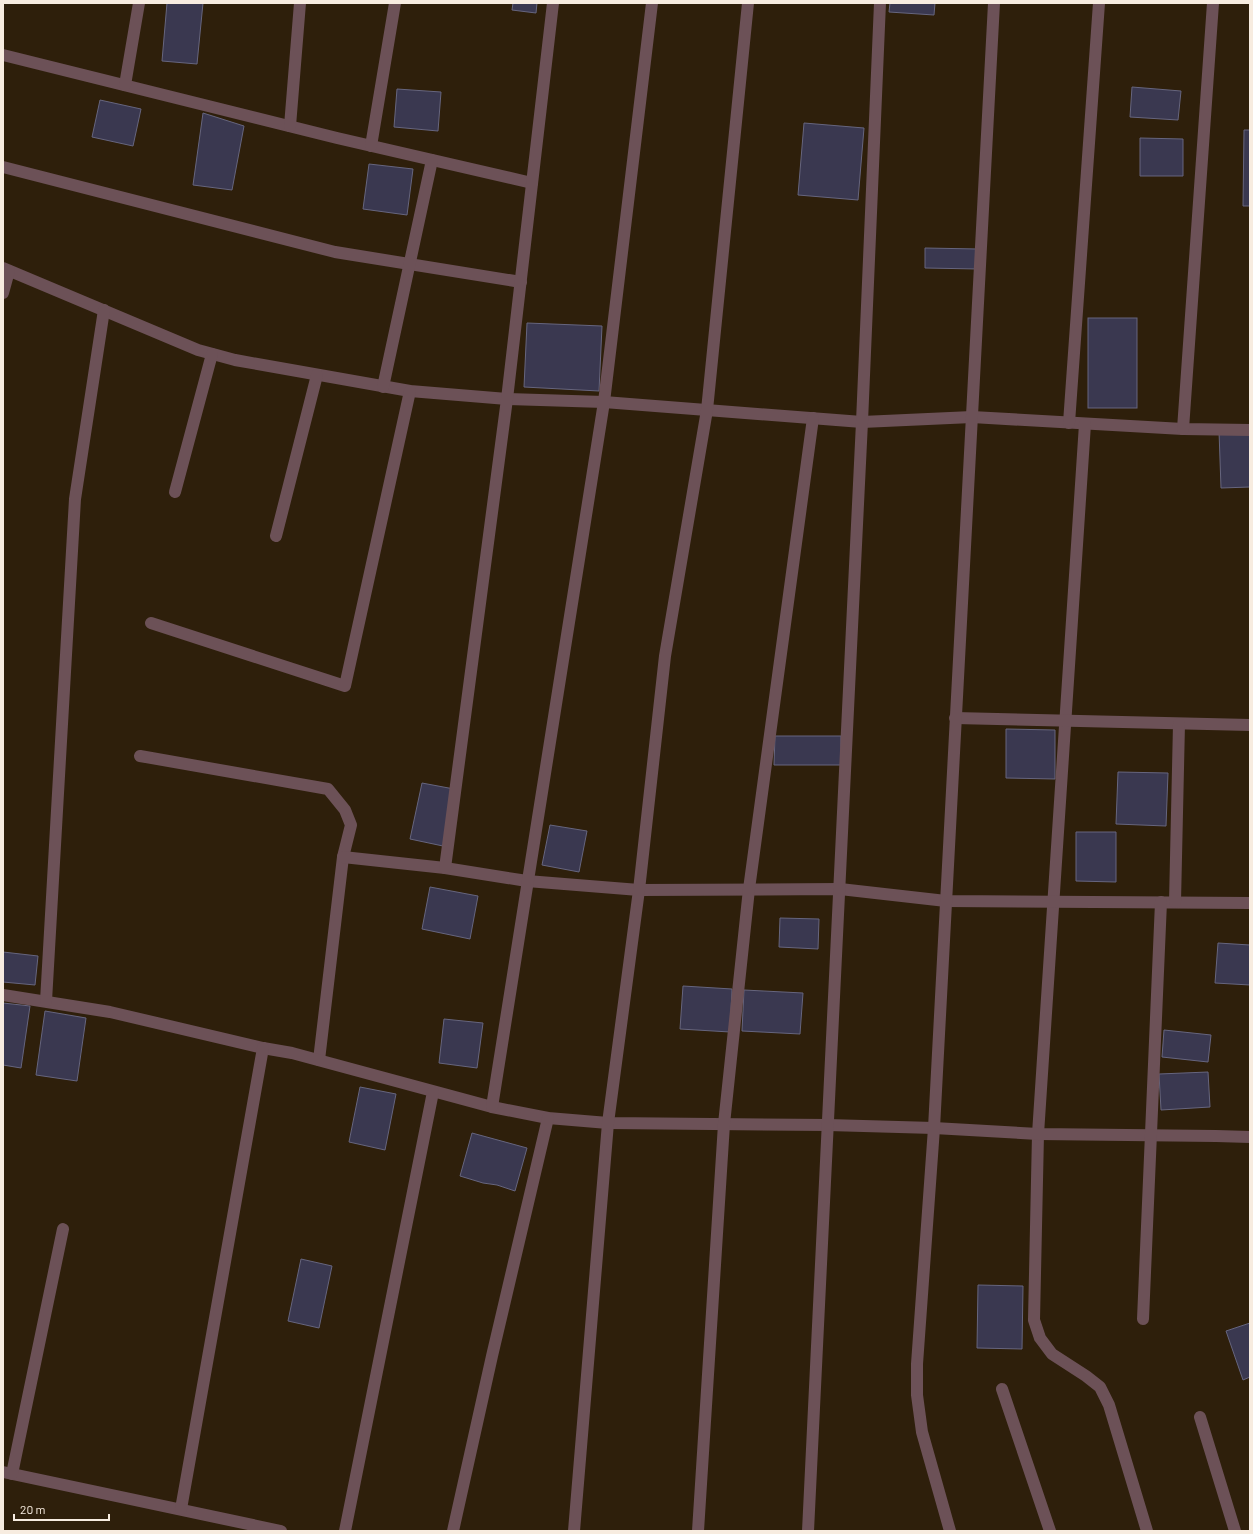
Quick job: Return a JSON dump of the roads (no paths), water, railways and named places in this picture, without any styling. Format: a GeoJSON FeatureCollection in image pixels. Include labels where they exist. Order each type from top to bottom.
{"type":"FeatureCollection","features":[{"type":"Feature","properties":{"kind":"street"},"geometry":{"type":"LineString","coordinates":[[125,85],[139,3]]}},
{"type":"Feature","properties":{"kind":"street"},"geometry":{"type":"LineString","coordinates":[[290,126],[300,3]]}},
{"type":"Feature","properties":{"kind":"street"},"geometry":{"type":"LineString","coordinates":[[371,146],[395,3]]}},
{"type":"Feature","properties":{"kind":"street"},"geometry":{"type":"LineString","coordinates":[[444,868],[508,399],[553,3]]}},
{"type":"Feature","properties":{"kind":"street"},"geometry":{"type":"LineString","coordinates":[[492,1107],[604,402],[652,3]]}},
{"type":"Feature","properties":{"kind":"street"},"geometry":{"type":"LineString","coordinates":[[574,1531],[608,1123],[639,890],[665,656],[707,410],[748,3]]}},
{"type":"Feature","properties":{"kind":"street"},"geometry":{"type":"LineString","coordinates":[[808,1531],[840,889],[880,3]]}},
{"type":"Feature","properties":{"kind":"street"},"geometry":{"type":"LineString","coordinates":[[950,1531],[922,1432],[917,1395],[917,1364],[934,1128],[994,3]]}},
{"type":"Feature","properties":{"kind":"street"},"geometry":{"type":"LineString","coordinates":[[1069,423],[1099,3]]}},
{"type":"Feature","properties":{"kind":"street"},"geometry":{"type":"LineString","coordinates":[[1183,429],[1213,3]]}},
{"type":"Feature","properties":{"kind":"street"},"geometry":{"type":"LineString","coordinates":[[3,55],[371,146],[532,183]]}},
{"type":"Feature","properties":{"kind":"street"},"geometry":{"type":"LineString","coordinates":[[383,387],[432,160]]}},
{"type":"Feature","properties":{"kind":"street"},"geometry":{"type":"LineString","coordinates":[[3,167],[335,252],[521,282]]}},
{"type":"Feature","properties":{"kind":"street"},"geometry":{"type":"LineString","coordinates":[[3,293],[6,270],[198,350],[235,360],[410,391],[508,399],[604,402],[862,422],[972,417],[1183,429],[1250,430]]}},
{"type":"Feature","properties":{"kind":"street"},"geometry":{"type":"LineString","coordinates":[[46,1001],[75,500],[104,310]]}},
{"type":"Feature","properties":{"kind":"street"},"geometry":{"type":"LineString","coordinates":[[176,492],[212,354]]}},
{"type":"Feature","properties":{"kind":"street"},"geometry":{"type":"LineString","coordinates":[[276,536],[316,375]]}},
{"type":"Feature","properties":{"kind":"street"},"geometry":{"type":"LineString","coordinates":[[151,623],[345,686],[410,391]]}},
{"type":"Feature","properties":{"kind":"street"},"geometry":{"type":"LineString","coordinates":[[698,1531],[724,1124],[750,889],[813,418]]}},
{"type":"Feature","properties":{"kind":"street"},"geometry":{"type":"LineString","coordinates":[[1085,424],[1038,1134],[1034,1320],[1040,1338],[1052,1354],[1100,1387],[1109,1405],[1147,1531]]}},
{"type":"Feature","properties":{"kind":"street"},"geometry":{"type":"LineString","coordinates":[[955,718],[1250,726]]}},
{"type":"Feature","properties":{"kind":"street"},"geometry":{"type":"LineString","coordinates":[[1175,902],[1179,724]]}},
{"type":"Feature","properties":{"kind":"street"},"geometry":{"type":"LineString","coordinates":[[140,756],[328,789],[345,810],[350,825],[343,857],[319,1060]]}},
{"type":"Feature","properties":{"kind":"street"},"geometry":{"type":"LineString","coordinates":[[343,857],[444,868],[527,881],[639,890],[840,889],[946,901],[1250,902]]}},
{"type":"Feature","properties":{"kind":"street"},"geometry":{"type":"LineString","coordinates":[[1144,1319],[1161,902]]}},
{"type":"Feature","properties":{"kind":"street"},"geometry":{"type":"LineString","coordinates":[[3,995],[110,1012],[263,1048],[292,1053],[492,1107],[548,1118],[608,1123],[828,1124],[1038,1134],[1250,1137]]}},
{"type":"Feature","properties":{"kind":"street"},"geometry":{"type":"LineString","coordinates":[[181,1509],[263,1048]]}},
{"type":"Feature","properties":{"kind":"street"},"geometry":{"type":"LineString","coordinates":[[346,1531],[433,1092]]}},
{"type":"Feature","properties":{"kind":"street"},"geometry":{"type":"LineString","coordinates":[[453,1531],[548,1118]]}},
{"type":"Feature","properties":{"kind":"street"},"geometry":{"type":"LineString","coordinates":[[63,1229],[8,1472],[281,1531]]}},
{"type":"Feature","properties":{"kind":"street"},"geometry":{"type":"LineString","coordinates":[[1002,1390],[1050,1531]]}},
{"type":"Feature","properties":{"kind":"street"},"geometry":{"type":"LineString","coordinates":[[1200,1417],[1235,1531]]}}]}
